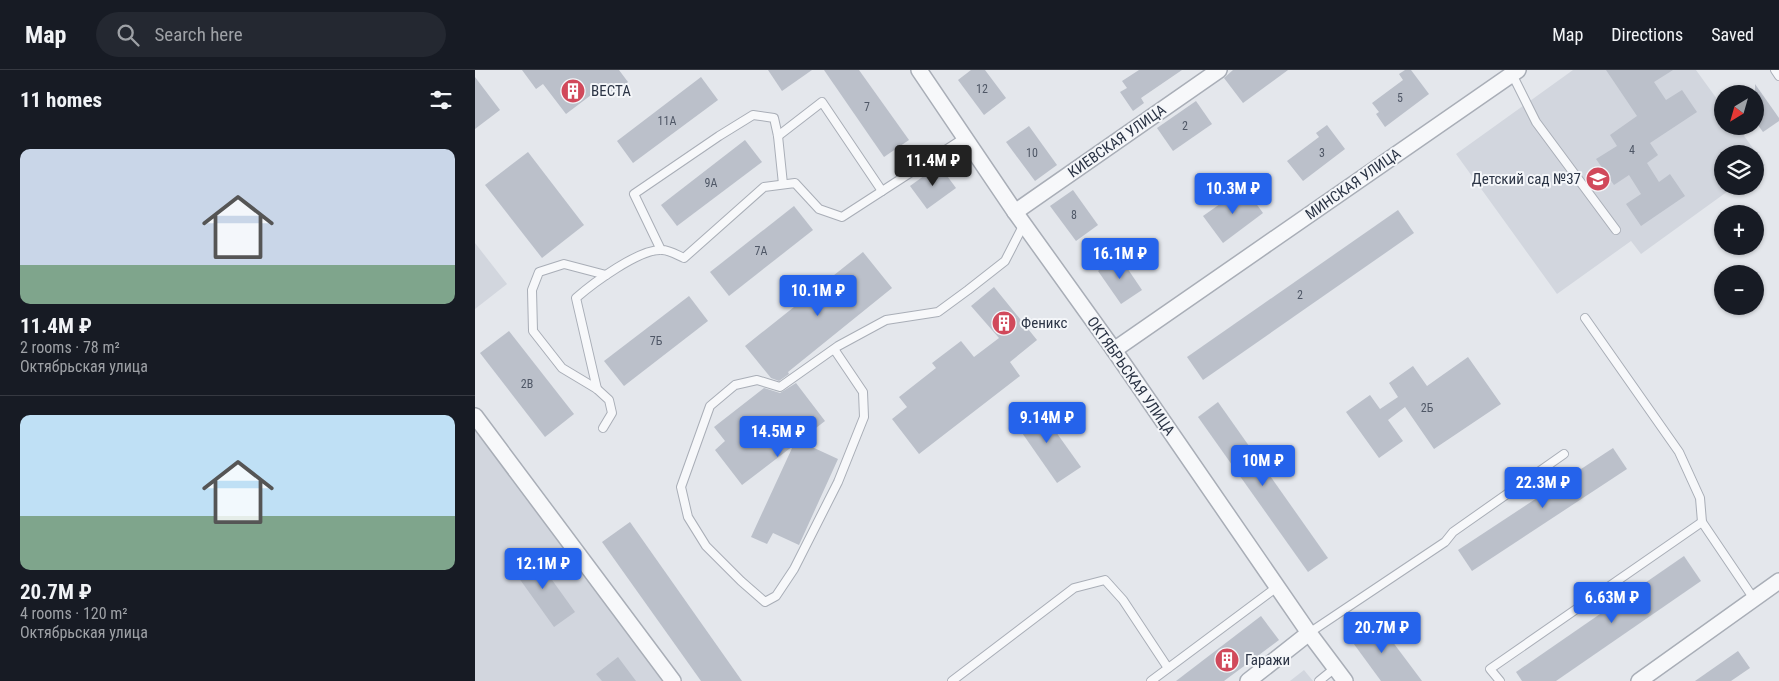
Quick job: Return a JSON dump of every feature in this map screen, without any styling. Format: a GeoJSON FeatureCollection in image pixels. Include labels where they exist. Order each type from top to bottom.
{"type":"FeatureCollection","features":[{"type":"Feature","properties":{"kind":"street","name":"ОКТЯБРЬСКАЯ УЛИЦА"},"geometry":{"type":"LineString","coordinates":[[919,70],[1019,218],[1114,350],[1309,633],[1345,681]]}},
{"type":"Feature","properties":{"kind":"street","name":"КИЕВСКАЯ УЛИЦА"},"geometry":{"type":"LineString","coordinates":[[1019,218],[1219,70]]}},
{"type":"Feature","properties":{"kind":"street","name":"МИНСКАЯ УЛИЦА"},"geometry":{"type":"LineString","coordinates":[[1114,350],[1515,72]]}},
{"type":"Feature","properties":{"kind":"street"},"geometry":{"type":"LineString","coordinates":[[475,416],[673,681]]}},
{"type":"Feature","properties":{"kind":"street"},"geometry":{"type":"LineString","coordinates":[[1639,681],[1779,581]]}},
{"type":"Feature","properties":{"kind":"street"},"geometry":{"type":"LineString","coordinates":[[1248,681],[1309,633]]}},
{"type":"Feature","properties":{"kind":"lane"},"geometry":{"type":"LineString","coordinates":[[1775,70],[1779,76]]}},
{"type":"Feature","properties":{"kind":"lane"},"geometry":{"type":"LineString","coordinates":[[1515,72],[1536,122],[1616,230]]}},
{"type":"Feature","properties":{"kind":"lane"},"geometry":{"type":"LineString","coordinates":[[778,136],[821,102],[882,191]]}},
{"type":"Feature","properties":{"kind":"lane"},"geometry":{"type":"LineString","coordinates":[[661,250],[634,194],[753,115],[774,118],[778,136],[783,184]]}},
{"type":"Feature","properties":{"kind":"lane"},"geometry":{"type":"LineString","coordinates":[[597,389],[576,298],[606,274],[639,256],[661,250],[684,258],[764,187],[795,183],[819,209],[842,217],[964,138]]}},
{"type":"Feature","properties":{"kind":"lane"},"geometry":{"type":"LineString","coordinates":[[834,349],[863,392],[864,417],[838,482],[794,569],[776,596],[765,602],[706,546],[688,517],[681,487],[711,406],[735,385],[757,380],[780,387],[834,349],[887,320],[938,312],[1005,261],[1019,218]]}},
{"type":"Feature","properties":{"kind":"lane"},"geometry":{"type":"LineString","coordinates":[[603,428],[612,413],[609,400],[597,389],[562,368],[533,331],[532,290],[539,272],[564,264],[606,274]]}},
{"type":"Feature","properties":{"kind":"lane"},"geometry":{"type":"LineString","coordinates":[[1585,318],[1679,452],[1700,498],[1702,522],[1754,599]]}},
{"type":"Feature","properties":{"kind":"lane"},"geometry":{"type":"LineString","coordinates":[[1309,633],[1445,542],[1453,532],[1564,454]]}},
{"type":"Feature","properties":{"kind":"lane"},"geometry":{"type":"LineString","coordinates":[[1499,681],[1491,669],[1702,522]]}},
{"type":"Feature","properties":{"kind":"lane"},"geometry":{"type":"LineString","coordinates":[[952,681],[1074,588],[1105,580],[1123,600],[1167,668]]}},
{"type":"Feature","properties":{"kind":"lane"},"geometry":{"type":"LineString","coordinates":[[1151,681],[1277,587]]}},
{"type":"Feature","properties":{"kind":"lane"},"geometry":{"type":"LineString","coordinates":[[1319,681],[1335,668]]}},
{"type":"Feature","properties":{"kind":"shaded area","name":"Детский сад №37"},"geometry":{"type":"Polygon","coordinates":[[[1573,70],[1696,70],[1714,95],[1714,135],[1743,135],[1751,145],[1714,145],[1714,195],[1723,195],[1641,254],[1631,241],[1557,294],[1456,154],[1573,70]]]}},
{"type":"Feature","properties":{"kind":"shaded area"},"geometry":{"type":"Polygon","coordinates":[[[475,243],[507,284],[475,309],[475,243]]]}},
{"type":"Feature","properties":{"kind":"shaded area"},"geometry":{"type":"Polygon","coordinates":[[[475,427],[663,681],[475,681],[475,427]]]}},
{"type":"Feature","properties":{"kind":"shaded area"},"geometry":{"type":"Polygon","coordinates":[[[1304,670],[1313,681],[1290,681],[1304,670]]]}},
{"type":"Feature","properties":{"kind":"building","name":"ВЕСТА"},"geometry":{"type":"Polygon","coordinates":[[[522,70],[619,70],[628,82],[606,98],[599,89],[566,114],[543,84],[536,89],[522,70]]]}},
{"type":"Feature","properties":{"kind":"building"},"geometry":{"type":"Polygon","coordinates":[[[768,70],[812,70],[782,91],[768,70]]]}},
{"type":"Feature","properties":{"kind":"building"},"geometry":{"type":"Polygon","coordinates":[[[824,70],[859,70],[909,140],[884,157],[824,70]]]}},
{"type":"Feature","properties":{"kind":"building"},"geometry":{"type":"Polygon","coordinates":[[[971,70],[985,70],[1006,98],[984,115],[958,80],[971,70]]]}},
{"type":"Feature","properties":{"kind":"building"},"geometry":{"type":"Polygon","coordinates":[[[1139,70],[1182,70],[1141,98],[1144,103],[1133,111],[1120,92],[1127,88],[1122,81],[1139,70]]]}},
{"type":"Feature","properties":{"kind":"building"},"geometry":{"type":"Polygon","coordinates":[[[1233,70],[1288,70],[1243,103],[1224,78],[1233,70]]]}},
{"type":"Feature","properties":{"kind":"building"},"geometry":{"type":"Polygon","coordinates":[[[1405,70],[1411,70],[1429,94],[1385,127],[1376,114],[1379,112],[1372,103],[1403,80],[1399,74],[1405,70]]]}},
{"type":"Feature","properties":{"kind":"building"},"geometry":{"type":"Polygon","coordinates":[[[1606,70],[1673,70],[1654,82],[1666,100],[1682,90],[1697,112],[1650,143],[1658,155],[1647,163],[1659,182],[1670,174],[1685,196],[1641,226],[1626,204],[1641,194],[1629,175],[1614,185],[1596,159],[1617,146],[1610,135],[1637,116],[1606,70]]]}},
{"type":"Feature","properties":{"kind":"building"},"geometry":{"type":"Polygon","coordinates":[[[475,77],[500,110],[475,129],[475,77]]]}},
{"type":"Feature","properties":{"kind":"building"},"geometry":{"type":"Polygon","coordinates":[[[701,77],[718,100],[633,163],[617,141],[701,77]]]}},
{"type":"Feature","properties":{"kind":"building"},"geometry":{"type":"Polygon","coordinates":[[[1764,97],[1779,118],[1779,121],[1764,131],[1764,97]]]}},
{"type":"Feature","properties":{"kind":"building"},"geometry":{"type":"Polygon","coordinates":[[[1196,101],[1212,124],[1173,151],[1157,128],[1196,101]]]}},
{"type":"Feature","properties":{"kind":"building"},"geometry":{"type":"Polygon","coordinates":[[[1327,125],[1345,149],[1303,181],[1287,161],[1319,137],[1316,133],[1327,125]]]}},
{"type":"Feature","properties":{"kind":"building"},"geometry":{"type":"Polygon","coordinates":[[[1029,126],[1057,165],[1035,181],[1006,142],[1029,126]]]}},
{"type":"Feature","properties":{"kind":"building"},"geometry":{"type":"Polygon","coordinates":[[[745,140],[762,162],[677,226],[661,205],[745,140]]]}},
{"type":"Feature","properties":{"kind":"building"},"geometry":{"type":"Polygon","coordinates":[[[528,152],[584,225],[542,258],[485,185],[528,152]]]}},
{"type":"Feature","properties":{"kind":"building"},"geometry":{"type":"Polygon","coordinates":[[[939,165],[956,188],[927,209],[910,186],[939,165]]]}},
{"type":"Feature","properties":{"kind":"building"},"geometry":{"type":"Polygon","coordinates":[[[1244,187],[1263,213],[1223,243],[1203,216],[1244,187]]]}},
{"type":"Feature","properties":{"kind":"building"},"geometry":{"type":"Polygon","coordinates":[[[1073,190],[1098,225],[1076,241],[1050,206],[1073,190]]]}},
{"type":"Feature","properties":{"kind":"building"},"geometry":{"type":"Polygon","coordinates":[[[794,206],[813,230],[729,296],[710,272],[794,206]]]}},
{"type":"Feature","properties":{"kind":"building"},"geometry":{"type":"Polygon","coordinates":[[[1398,210],[1414,233],[1203,380],[1187,357],[1398,210]]]}},
{"type":"Feature","properties":{"kind":"building"},"geometry":{"type":"Polygon","coordinates":[[[863,252],[892,288],[788,372],[789,374],[779,381],[771,378],[745,346],[863,252]]]}},
{"type":"Feature","properties":{"kind":"building"},"geometry":{"type":"Polygon","coordinates":[[[1119,256],[1142,290],[1121,304],[1098,271],[1119,256]]]}},
{"type":"Feature","properties":{"kind":"building"},"geometry":{"type":"Polygon","coordinates":[[[994,287],[1037,340],[1010,362],[1020,376],[919,454],[892,419],[907,407],[899,397],[936,368],[932,363],[961,341],[974,357],[999,338],[971,306],[994,287]]]}},
{"type":"Feature","properties":{"kind":"building"},"geometry":{"type":"Polygon","coordinates":[[[689,296],[708,321],[624,386],[604,361],[689,296]]]}},
{"type":"Feature","properties":{"kind":"building"},"geometry":{"type":"Polygon","coordinates":[[[509,331],[574,414],[545,437],[480,353],[509,331]]]}},
{"type":"Feature","properties":{"kind":"building"},"geometry":{"type":"Polygon","coordinates":[[[1468,357],[1501,404],[1434,449],[1405,407],[1388,420],[1403,441],[1379,458],[1346,412],[1370,395],[1380,409],[1398,397],[1389,383],[1413,366],[1427,386],[1468,357]]]}},
{"type":"Feature","properties":{"kind":"building"},"geometry":{"type":"Polygon","coordinates":[[[796,383],[825,421],[799,441],[838,459],[799,545],[773,533],[767,544],[751,537],[793,446],[742,485],[715,450],[725,441],[714,427],[764,388],[780,393],[796,383]]]}},
{"type":"Feature","properties":{"kind":"building"},"geometry":{"type":"Polygon","coordinates":[[[1218,402],[1328,558],[1308,572],[1198,417],[1218,402]]]}},
{"type":"Feature","properties":{"kind":"building"},"geometry":{"type":"Polygon","coordinates":[[[1036,404],[1081,467],[1057,483],[1013,420],[1036,404]]]}},
{"type":"Feature","properties":{"kind":"building"},"geometry":{"type":"Polygon","coordinates":[[[1613,448],[1627,469],[1472,571],[1458,550],[1613,448]]]}},
{"type":"Feature","properties":{"kind":"building"},"geometry":{"type":"Polygon","coordinates":[[[630,522],[742,681],[701,681],[602,542],[630,522]]]}},
{"type":"Feature","properties":{"kind":"building"},"geometry":{"type":"Polygon","coordinates":[[[532,552],[575,612],[554,627],[511,567],[532,552]]]}},
{"type":"Feature","properties":{"kind":"building"},"geometry":{"type":"Polygon","coordinates":[[[1684,556],[1701,581],[1556,681],[1522,681],[1516,672],[1684,556]]]}},
{"type":"Feature","properties":{"kind":"building","name":"Гаражи"},"geometry":{"type":"Polygon","coordinates":[[[1261,616],[1279,640],[1224,681],[1176,681],[1261,616]]]}},
{"type":"Feature","properties":{"kind":"building"},"geometry":{"type":"Polygon","coordinates":[[[1374,617],[1422,681],[1381,681],[1348,636],[1374,617]]]}},
{"type":"Feature","properties":{"kind":"building"},"geometry":{"type":"Polygon","coordinates":[[[1738,651],[1750,668],[1731,681],[1695,681],[1738,651]]]}},
{"type":"Feature","properties":{"kind":"building"},"geometry":{"type":"Polygon","coordinates":[[[618,657],[636,681],[602,681],[596,674],[618,657]]]}},
{"type":"Feature","properties":{"kind":"place","name":"ВЕСТА"},"geometry":{"type":"Point","coordinates":[573,91]}},
{"type":"Feature","properties":{"kind":"place","name":"Детский сад №37"},"geometry":{"type":"Point","coordinates":[1598,179]}},
{"type":"Feature","properties":{"kind":"place","name":"Феникс"},"geometry":{"type":"Point","coordinates":[1004,323]}},
{"type":"Feature","properties":{"kind":"place","name":"Гаражи"},"geometry":{"type":"Point","coordinates":[1227,660]}}]}
